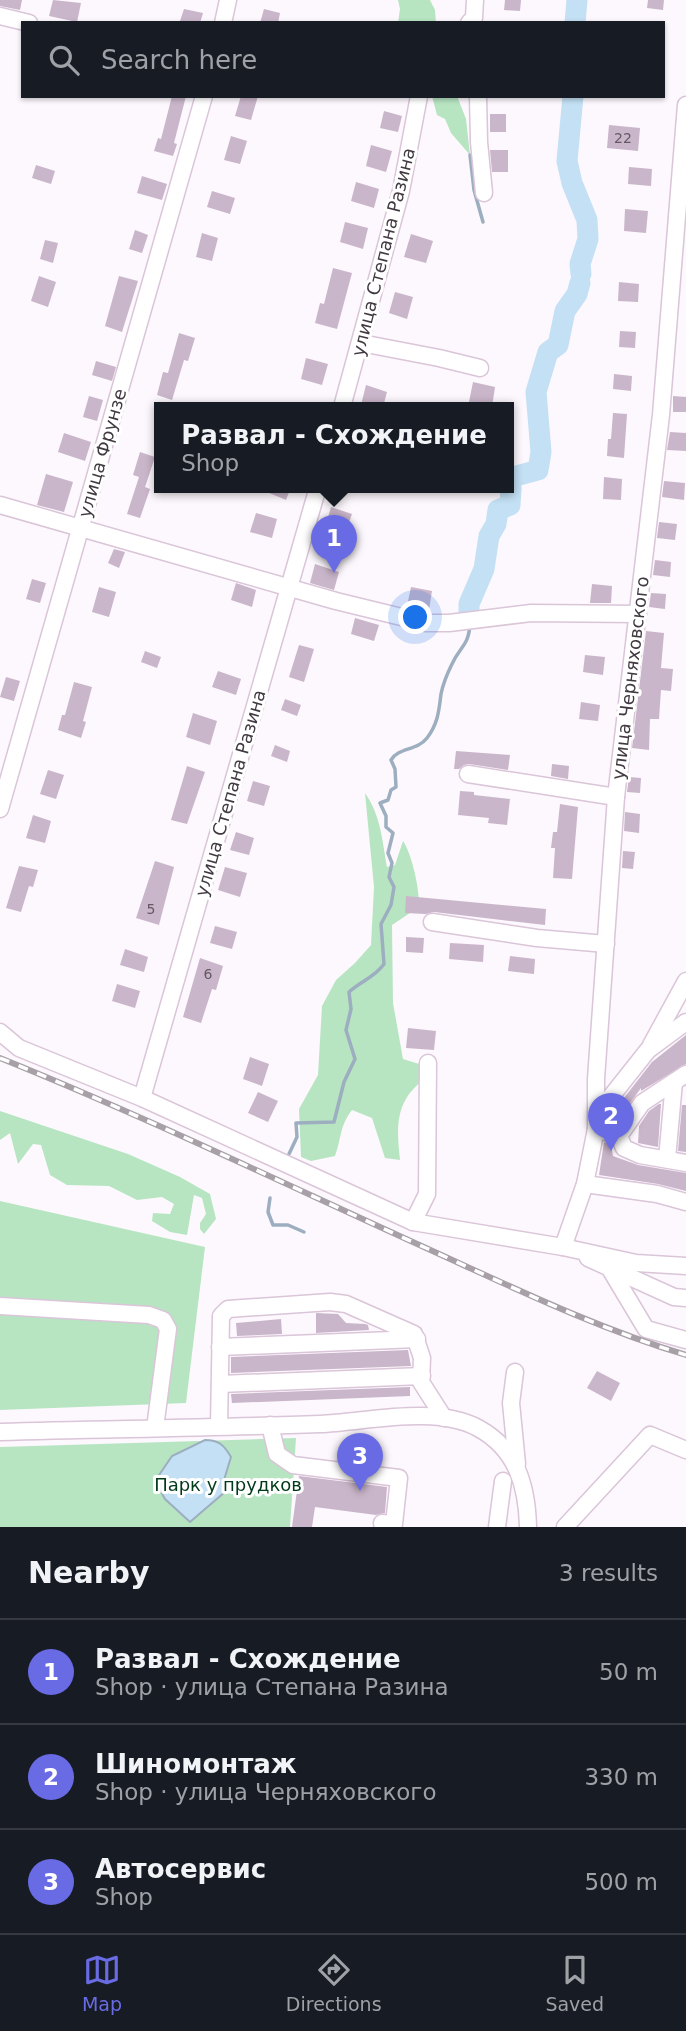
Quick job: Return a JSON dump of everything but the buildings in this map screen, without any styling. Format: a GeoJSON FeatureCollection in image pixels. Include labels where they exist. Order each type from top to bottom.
{"type":"FeatureCollection","features":[{"type":"Feature","properties":{"kind":"street"},"geometry":{"type":"LineString","coordinates":[[223,21],[228,0]]}},
{"type":"Feature","properties":{"kind":"street"},"geometry":{"type":"LineString","coordinates":[[472,21],[475,0]]}},
{"type":"Feature","properties":{"kind":"street"},"geometry":{"type":"LineString","coordinates":[[0,16],[21,21]]}},
{"type":"Feature","properties":{"kind":"street","name":"улица Фрунзе"},"geometry":{"type":"LineString","coordinates":[[0,809],[203,98]]}},
{"type":"Feature","properties":{"kind":"street","name":"улица Степана Разина"},"geometry":{"type":"LineString","coordinates":[[343,402],[401,191],[419,98]]}},
{"type":"Feature","properties":{"kind":"street"},"geometry":{"type":"LineString","coordinates":[[478,98],[484,193]]}},
{"type":"Feature","properties":{"kind":"street","name":"улица Черняховского"},"geometry":{"type":"LineString","coordinates":[[563,1247],[585,1184],[597,1121],[596,1079],[616,797],[661,415],[683,182],[686,105]]}},
{"type":"Feature","properties":{"kind":"street"},"geometry":{"type":"LineString","coordinates":[[361,343],[480,368]]}},
{"type":"Feature","properties":{"kind":"street","name":"улица Степана Разина"},"geometry":{"type":"LineString","coordinates":[[142,1098],[316,493]]}},
{"type":"Feature","properties":{"kind":"street"},"geometry":{"type":"LineString","coordinates":[[0,505],[288,587],[426,623],[449,623],[531,613],[638,614]]}},
{"type":"Feature","properties":{"kind":"street"},"geometry":{"type":"LineString","coordinates":[[468,774],[616,797]]}},
{"type":"Feature","properties":{"kind":"street"},"geometry":{"type":"LineString","coordinates":[[432,922],[537,938],[606,944]]}},
{"type":"Feature","properties":{"kind":"street"},"geometry":{"type":"LineString","coordinates":[[686,981],[648,1051],[597,1121],[619,1136],[624,1148],[686,1163]]}},
{"type":"Feature","properties":{"kind":"street"},"geometry":{"type":"LineString","coordinates":[[648,1051],[686,1022]]}},
{"type":"Feature","properties":{"kind":"street"},"geometry":{"type":"LineString","coordinates":[[0,1032],[19,1048],[142,1098],[413,1222],[563,1247],[636,1263],[686,1266]]}},
{"type":"Feature","properties":{"kind":"street"},"geometry":{"type":"LineString","coordinates":[[413,1222],[427,1194],[428,1063]]}},
{"type":"Feature","properties":{"kind":"street"},"geometry":{"type":"LineString","coordinates":[[619,1136],[642,1103],[680,1078]]}},
{"type":"Feature","properties":{"kind":"street"},"geometry":{"type":"LineString","coordinates":[[667,1159],[680,1078]]}},
{"type":"Feature","properties":{"kind":"street"},"geometry":{"type":"LineString","coordinates":[[585,1184],[657,1194],[686,1202]]}},
{"type":"Feature","properties":{"kind":"street"},"geometry":{"type":"LineString","coordinates":[[563,1247],[674,1297],[686,1298]]}},
{"type":"Feature","properties":{"kind":"street"},"geometry":{"type":"LineString","coordinates":[[610,1269],[646,1329],[686,1340]]}},
{"type":"Feature","properties":{"kind":"street"},"geometry":{"type":"LineString","coordinates":[[219,1426],[221,1317],[228,1309],[330,1302],[346,1304],[414,1334],[422,1358],[421,1382],[444,1419]]}},
{"type":"Feature","properties":{"kind":"street"},"geometry":{"type":"LineString","coordinates":[[0,1307],[149,1315],[163,1320],[168,1329],[155,1428]]}},
{"type":"Feature","properties":{"kind":"street"},"geometry":{"type":"LineString","coordinates":[[220,1347],[416,1339]]}},
{"type":"Feature","properties":{"kind":"street"},"geometry":{"type":"LineString","coordinates":[[515,1372],[511,1403],[517,1467],[524,1490],[528,1527]]}},
{"type":"Feature","properties":{"kind":"street"},"geometry":{"type":"LineString","coordinates":[[220,1384],[422,1376]]}},
{"type":"Feature","properties":{"kind":"street"},"geometry":{"type":"LineString","coordinates":[[0,1432],[270,1425],[417,1417],[467,1423],[496,1440],[517,1467]]}},
{"type":"Feature","properties":{"kind":"street"},"geometry":{"type":"LineString","coordinates":[[270,1425],[277,1454],[293,1465],[399,1478],[394,1524],[382,1522],[383,1527]]}},
{"type":"Feature","properties":{"kind":"street"},"geometry":{"type":"LineString","coordinates":[[565,1527],[650,1435],[686,1450]]}},
{"type":"Feature","properties":{"kind":"street"},"geometry":{"type":"LineString","coordinates":[[498,1527],[503,1481]]}},
{"type":"Feature","properties":{"kind":"green space"},"geometry":{"type":"Polygon","coordinates":[[[398,0],[430,0],[435,10],[436,21],[398,21],[398,0]]]}},
{"type":"Feature","properties":{"kind":"green space"},"geometry":{"type":"Polygon","coordinates":[[[433,98],[458,98],[466,119],[470,155],[451,133],[445,119],[437,115],[433,98]]]}},
{"type":"Feature","properties":{"kind":"green space"},"geometry":{"type":"Polygon","coordinates":[[[365,793],[378,819],[387,867],[395,865],[403,841],[415,873],[419,907],[392,925],[393,1003],[403,1059],[429,1067],[406,1099],[400,1113],[400,1160],[385,1158],[372,1118],[352,1110],[343,1127],[335,1156],[311,1161],[301,1157],[299,1109],[318,1075],[322,1006],[336,980],[371,945],[374,887],[365,793]]]}},
{"type":"Feature","properties":{"kind":"green space"},"geometry":{"type":"Polygon","coordinates":[[[0,1111],[128,1154],[180,1177],[210,1194],[216,1219],[204,1234],[200,1229],[200,1223],[206,1214],[202,1198],[194,1195],[187,1235],[170,1232],[152,1221],[153,1213],[170,1214],[174,1204],[162,1197],[137,1200],[109,1186],[67,1185],[50,1175],[41,1145],[33,1144],[18,1164],[10,1133],[0,1140],[0,1111]]]}},
{"type":"Feature","properties":{"kind":"green space"},"geometry":{"type":"Polygon","coordinates":[[[0,1201],[205,1247],[186,1403],[0,1410],[0,1201]]]}},
{"type":"Feature","properties":{"kind":"green space","name":"Парк у прудков"},"geometry":{"type":"Polygon","coordinates":[[[296,1438],[290,1527],[0,1527],[0,1447],[296,1438]]]}},
{"type":"Feature","properties":{"kind":"water"},"geometry":{"type":"Polygon","coordinates":[[[205,1440],[221,1444],[231,1457],[224,1480],[226,1491],[190,1522],[165,1499],[155,1481],[172,1456],[205,1440]]]}},
{"type":"Feature","properties":{"kind":"waterway"},"geometry":{"type":"LineString","coordinates":[[575,21],[577,0]]}},
{"type":"Feature","properties":{"kind":"waterway"},"geometry":{"type":"LineString","coordinates":[[573,98],[567,161],[572,183],[587,220],[588,239],[580,264],[581,274]]}},
{"type":"Feature","properties":{"kind":"waterway"},"geometry":{"type":"LineString","coordinates":[[470,155],[474,190],[483,222]]}},
{"type":"Feature","properties":{"kind":"waterway"},"geometry":{"type":"LineString","coordinates":[[514,477],[538,470],[541,452],[536,392],[548,352],[558,345],[565,311],[577,294],[580,283]]}},
{"type":"Feature","properties":{"kind":"waterway"},"geometry":{"type":"LineString","coordinates":[[469,614],[469,604],[484,569],[489,536],[496,524],[498,510],[510,505],[511,493]]}},
{"type":"Feature","properties":{"kind":"waterway"},"geometry":{"type":"LineString","coordinates":[[289,1154],[297,1137],[296,1123],[334,1122],[344,1082],[355,1059],[346,1030],[351,1009],[349,992],[384,964],[381,924],[391,905],[394,887],[389,877],[392,863],[388,853],[393,833],[386,827],[386,816],[380,803],[388,800],[391,790],[396,787],[395,769],[391,760],[399,753],[423,742],[431,733],[446,678],[466,642],[470,625]]}},
{"type":"Feature","properties":{"kind":"waterway"},"geometry":{"type":"LineString","coordinates":[[270,1198],[268,1212],[273,1225],[288,1225],[304,1232]]}},
{"type":"Feature","properties":{"kind":"railway"},"geometry":{"type":"LineString","coordinates":[[0,1058],[161,1127],[554,1306],[686,1355]]}},
{"type":"Feature","properties":{"kind":"place","name":"Развал - Схождение"},"geometry":{"type":"Point","coordinates":[334,573]}},
{"type":"Feature","properties":{"kind":"place","name":"Шиномонтаж"},"geometry":{"type":"Point","coordinates":[611,1151]}},
{"type":"Feature","properties":{"kind":"place","name":"Автосервис"},"geometry":{"type":"Point","coordinates":[360,1491]}}]}
